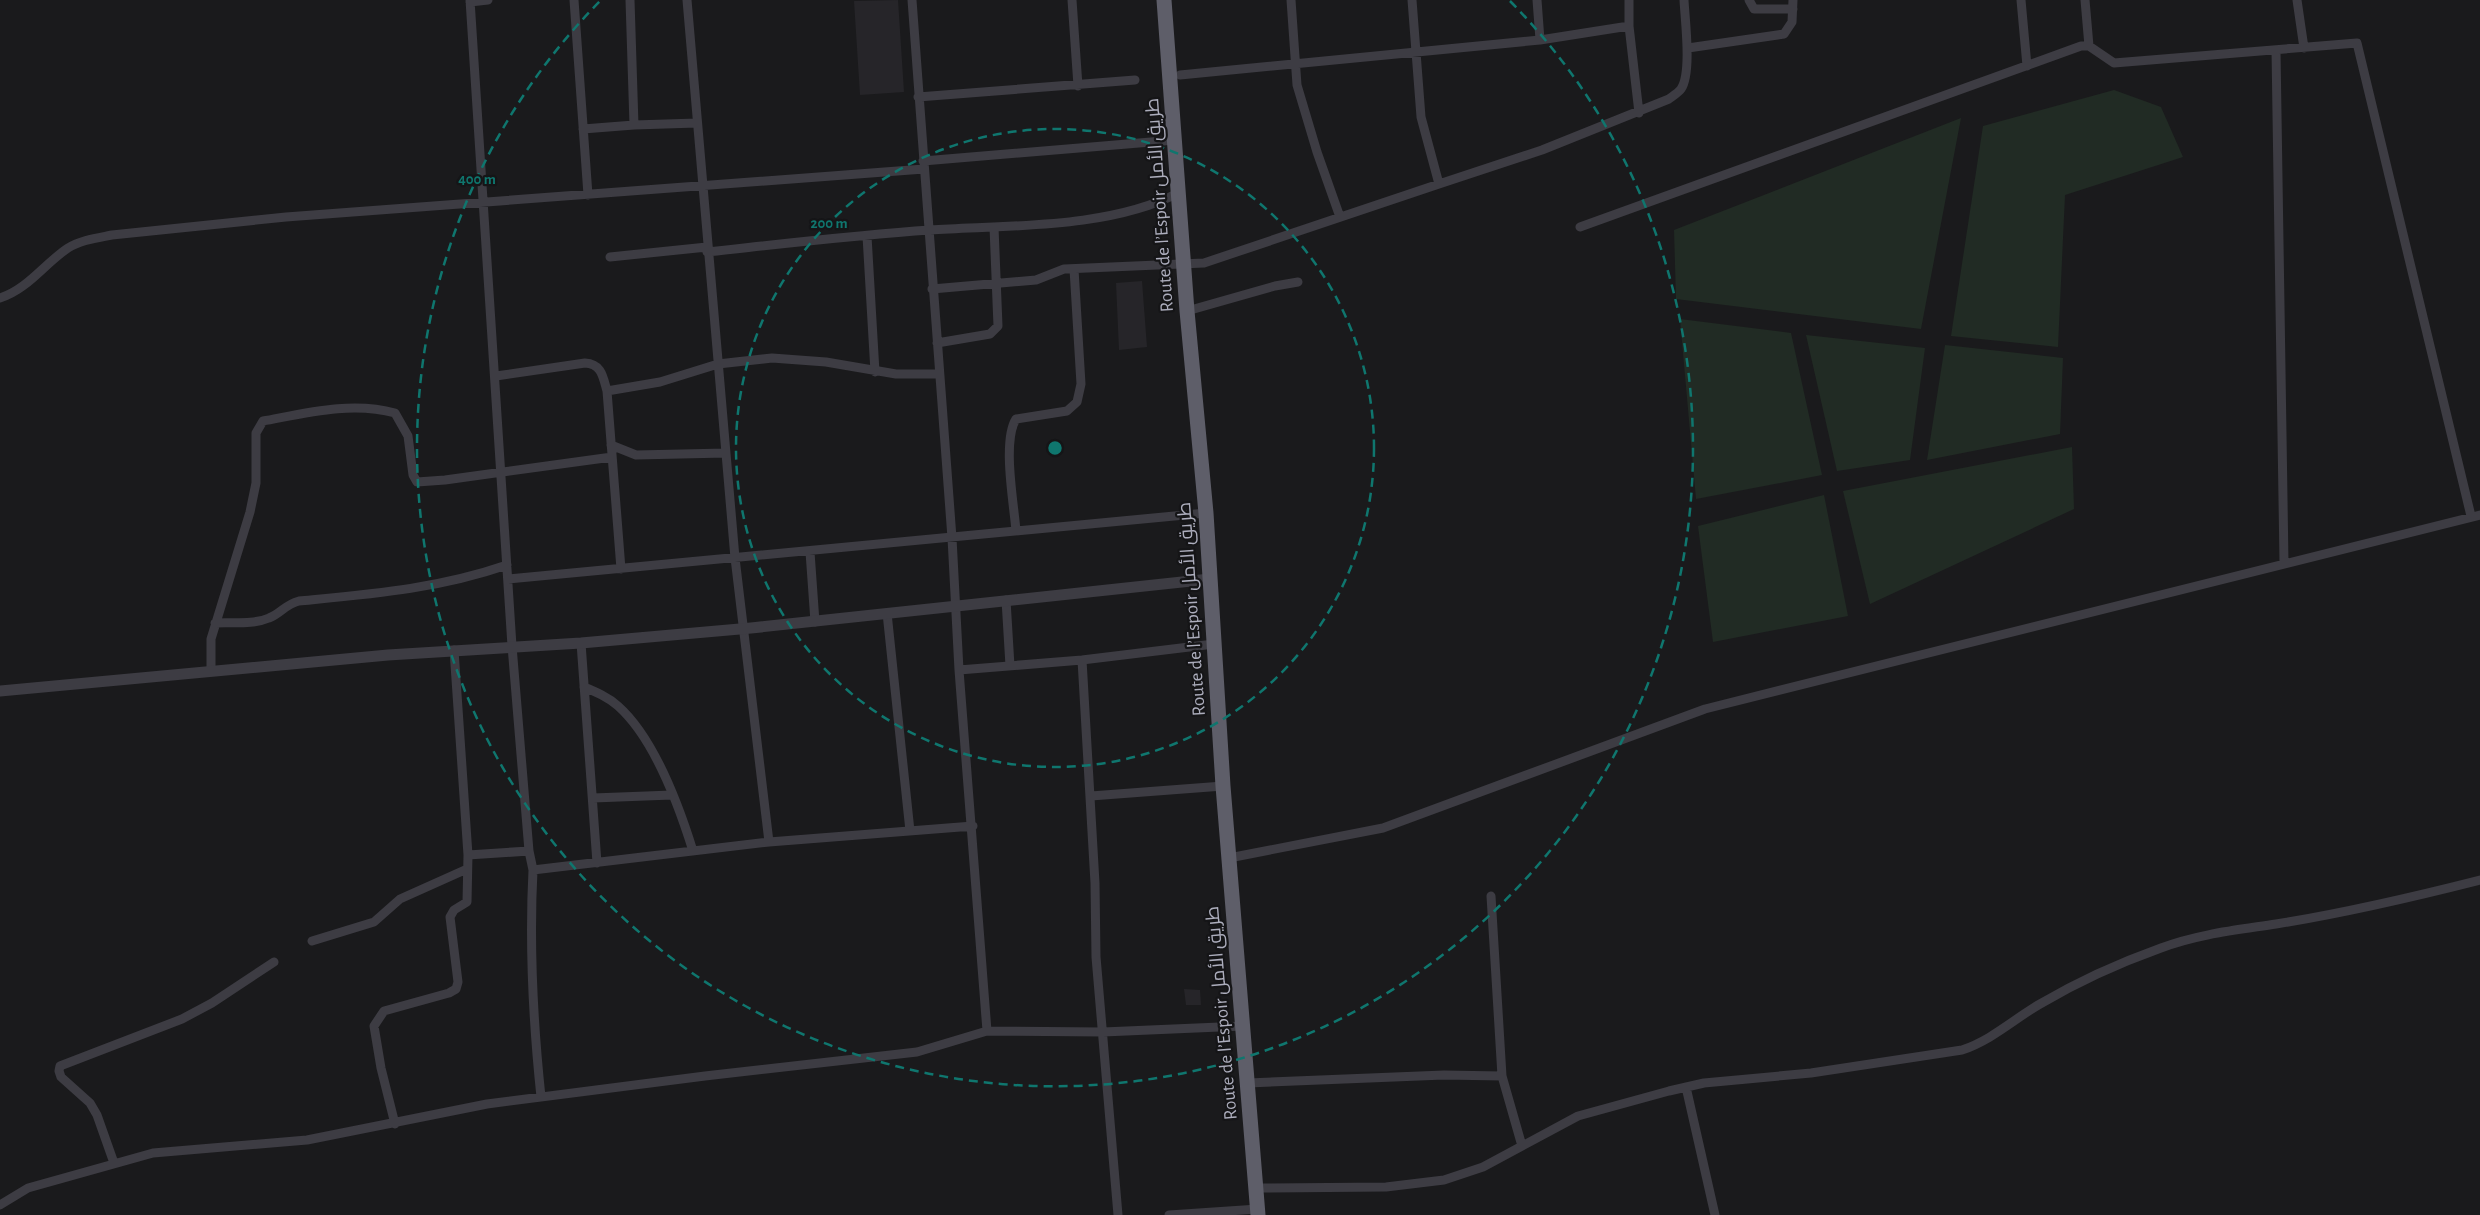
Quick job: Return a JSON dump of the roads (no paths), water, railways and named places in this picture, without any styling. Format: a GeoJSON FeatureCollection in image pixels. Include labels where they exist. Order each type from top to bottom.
{"type":"FeatureCollection","features":[{"type":"Feature","properties":{"kind":"highway","name":"Route de l’Espoir طريق الأمل"},"geometry":{"type":"LineString","coordinates":[[1164,0],[1180,192],[1187,311],[1206,513],[1223,786],[1258,1212]]}},
{"type":"Feature","properties":{"kind":"street"},"geometry":{"type":"LineString","coordinates":[[488,0],[470,1],[482,203],[496,376],[512,646],[529,851],[533,870],[531,980],[541,1097]]}},
{"type":"Feature","properties":{"kind":"street"},"geometry":{"type":"LineString","coordinates":[[574,0],[588,195]]}},
{"type":"Feature","properties":{"kind":"street"},"geometry":{"type":"LineString","coordinates":[[630,0],[634,125]]}},
{"type":"Feature","properties":{"kind":"street"},"geometry":{"type":"LineString","coordinates":[[687,0],[735,558],[769,842]]}},
{"type":"Feature","properties":{"kind":"street"},"geometry":{"type":"LineString","coordinates":[[912,0],[952,538],[954,606],[973,826],[987,1031]]}},
{"type":"Feature","properties":{"kind":"street"},"geometry":{"type":"LineString","coordinates":[[1072,0],[1078,86]]}},
{"type":"Feature","properties":{"kind":"street"},"geometry":{"type":"LineString","coordinates":[[1164,0],[1174,0]]}},
{"type":"Feature","properties":{"kind":"street"},"geometry":{"type":"LineString","coordinates":[[1291,0],[1294,65],[1297,85],[1316,152],[1340,217]]}},
{"type":"Feature","properties":{"kind":"street"},"geometry":{"type":"LineString","coordinates":[[1412,0],[1421,117],[1439,184]]}},
{"type":"Feature","properties":{"kind":"street"},"geometry":{"type":"LineString","coordinates":[[1537,0],[1540,40]]}},
{"type":"Feature","properties":{"kind":"street"},"geometry":{"type":"LineString","coordinates":[[1629,0],[1629,26],[1639,113]]}},
{"type":"Feature","properties":{"kind":"street"},"geometry":{"type":"LineString","coordinates":[[932,289],[998,285],[1036,280],[1057,270],[1184,266],[1215,260],[1542,150],[1639,113],[1664,101],[1681,89],[1684,81],[1688,48],[1684,0]]}},
{"type":"Feature","properties":{"kind":"street"},"geometry":{"type":"LineString","coordinates":[[1688,48],[1784,34],[1792,22],[1793,4],[1754,8],[1749,0]]}},
{"type":"Feature","properties":{"kind":"street"},"geometry":{"type":"LineString","coordinates":[[2021,0],[2028,66]]}},
{"type":"Feature","properties":{"kind":"street"},"geometry":{"type":"LineString","coordinates":[[2085,0],[2089,46]]}},
{"type":"Feature","properties":{"kind":"street"},"geometry":{"type":"LineString","coordinates":[[2297,0],[2304,48]]}},
{"type":"Feature","properties":{"kind":"street"},"geometry":{"type":"LineString","coordinates":[[1180,75],[1540,40],[1629,26]]}},
{"type":"Feature","properties":{"kind":"street"},"geometry":{"type":"LineString","coordinates":[[1229,858],[1383,828],[1706,709],[2476,516],[2357,43],[2114,63],[2089,46],[2081,46],[1580,227]]}},
{"type":"Feature","properties":{"kind":"street"},"geometry":{"type":"LineString","coordinates":[[2276,50],[2284,563]]}},
{"type":"Feature","properties":{"kind":"street"},"geometry":{"type":"LineString","coordinates":[[918,98],[1135,80]]}},
{"type":"Feature","properties":{"kind":"street"},"geometry":{"type":"LineString","coordinates":[[583,129],[697,123]]}},
{"type":"Feature","properties":{"kind":"street"},"geometry":{"type":"LineString","coordinates":[[0,298],[10,295],[33,280],[69,248],[87,240],[104,236],[286,217],[702,186],[1175,140]]}},
{"type":"Feature","properties":{"kind":"street"},"geometry":{"type":"LineString","coordinates":[[610,256],[1109,217],[1153,205],[1180,192]]}},
{"type":"Feature","properties":{"kind":"street"},"geometry":{"type":"LineString","coordinates":[[937,343],[990,334],[998,326],[998,285],[994,227]]}},
{"type":"Feature","properties":{"kind":"street"},"geometry":{"type":"LineString","coordinates":[[867,236],[875,372]]}},
{"type":"Feature","properties":{"kind":"street"},"geometry":{"type":"LineString","coordinates":[[1016,531],[1010,458],[1010,428],[1016,420],[1067,411],[1077,402],[1081,384],[1074,269]]}},
{"type":"Feature","properties":{"kind":"street"},"geometry":{"type":"LineString","coordinates":[[1187,311],[1275,286],[1298,282]]}},
{"type":"Feature","properties":{"kind":"street"},"geometry":{"type":"LineString","coordinates":[[607,391],[660,382],[718,364],[779,358],[826,362],[875,372],[939,374]]}},
{"type":"Feature","properties":{"kind":"street"},"geometry":{"type":"LineString","coordinates":[[496,376],[592,364],[601,371],[607,391],[620,569]]}},
{"type":"Feature","properties":{"kind":"street"},"geometry":{"type":"LineString","coordinates":[[211,670],[211,639],[250,512],[256,483],[256,433],[263,421],[351,408],[374,407],[394,413],[408,436],[413,475],[417,482],[445,480],[612,457]]}},
{"type":"Feature","properties":{"kind":"street"},"geometry":{"type":"LineString","coordinates":[[611,445],[636,455],[726,453]]}},
{"type":"Feature","properties":{"kind":"street"},"geometry":{"type":"LineString","coordinates":[[508,579],[810,552],[1206,513]]}},
{"type":"Feature","properties":{"kind":"street"},"geometry":{"type":"LineString","coordinates":[[810,552],[815,622]]}},
{"type":"Feature","properties":{"kind":"street"},"geometry":{"type":"LineString","coordinates":[[215,623],[258,621],[270,618],[287,604],[299,601],[409,590],[480,574],[507,565]]}},
{"type":"Feature","properties":{"kind":"street"},"geometry":{"type":"LineString","coordinates":[[0,691],[211,670],[454,650],[581,643],[743,629],[1210,579]]}},
{"type":"Feature","properties":{"kind":"street"},"geometry":{"type":"LineString","coordinates":[[1006,600],[1010,666]]}},
{"type":"Feature","properties":{"kind":"street"},"geometry":{"type":"LineString","coordinates":[[887,614],[910,831]]}},
{"type":"Feature","properties":{"kind":"street"},"geometry":{"type":"LineString","coordinates":[[581,643],[598,863]]}},
{"type":"Feature","properties":{"kind":"street"},"geometry":{"type":"LineString","coordinates":[[959,670],[1082,660],[1214,644]]}},
{"type":"Feature","properties":{"kind":"street"},"geometry":{"type":"LineString","coordinates":[[395,1124],[381,1068],[374,1026],[379,1016],[392,1007],[449,993],[456,989],[458,982],[450,917],[454,910],[464,906],[467,902],[468,855],[454,650]]}},
{"type":"Feature","properties":{"kind":"street"},"geometry":{"type":"LineString","coordinates":[[1082,660],[1091,796],[1096,956],[1118,1215]]}},
{"type":"Feature","properties":{"kind":"street"},"geometry":{"type":"LineString","coordinates":[[584,687],[618,705],[629,718],[655,759],[672,794],[693,851]]}},
{"type":"Feature","properties":{"kind":"street"},"geometry":{"type":"LineString","coordinates":[[1091,796],[1223,786]]}},
{"type":"Feature","properties":{"kind":"street"},"geometry":{"type":"LineString","coordinates":[[593,798],[672,794]]}},
{"type":"Feature","properties":{"kind":"street"},"geometry":{"type":"LineString","coordinates":[[533,870],[769,842],[973,826]]}},
{"type":"Feature","properties":{"kind":"street"},"geometry":{"type":"LineString","coordinates":[[468,855],[529,851]]}},
{"type":"Feature","properties":{"kind":"street"},"geometry":{"type":"LineString","coordinates":[[312,941],[374,922],[400,899],[467,869]]}},
{"type":"Feature","properties":{"kind":"street"},"geometry":{"type":"LineString","coordinates":[[1257,1188],[1341,1189],[1417,1185],[1460,1176],[1483,1167],[1578,1116],[1686,1087],[1811,1073],[1962,1050],[1979,1045],[2040,1004],[2094,975],[2162,947],[2234,929],[2276,924],[2393,901],[2480,880]]}},
{"type":"Feature","properties":{"kind":"street"},"geometry":{"type":"LineString","coordinates":[[1491,896],[1502,1076],[1522,1146]]}},
{"type":"Feature","properties":{"kind":"street"},"geometry":{"type":"LineString","coordinates":[[114,1163],[97,1115],[90,1103],[61,1077],[60,1066],[182,1019],[212,1003],[274,962]]}},
{"type":"Feature","properties":{"kind":"street"},"geometry":{"type":"LineString","coordinates":[[0,1205],[28,1188],[114,1163],[164,1151],[308,1140],[395,1124],[466,1108],[541,1097],[917,1052],[987,1031],[1103,1032],[1243,1026]]}},
{"type":"Feature","properties":{"kind":"street"},"geometry":{"type":"LineString","coordinates":[[1248,1083],[1407,1076],[1502,1076]]}},
{"type":"Feature","properties":{"kind":"street"},"geometry":{"type":"LineString","coordinates":[[1686,1087],[1716,1215]]}},
{"type":"Feature","properties":{"kind":"street"},"geometry":{"type":"LineString","coordinates":[[1169,1215],[1258,1212]]}}]}
